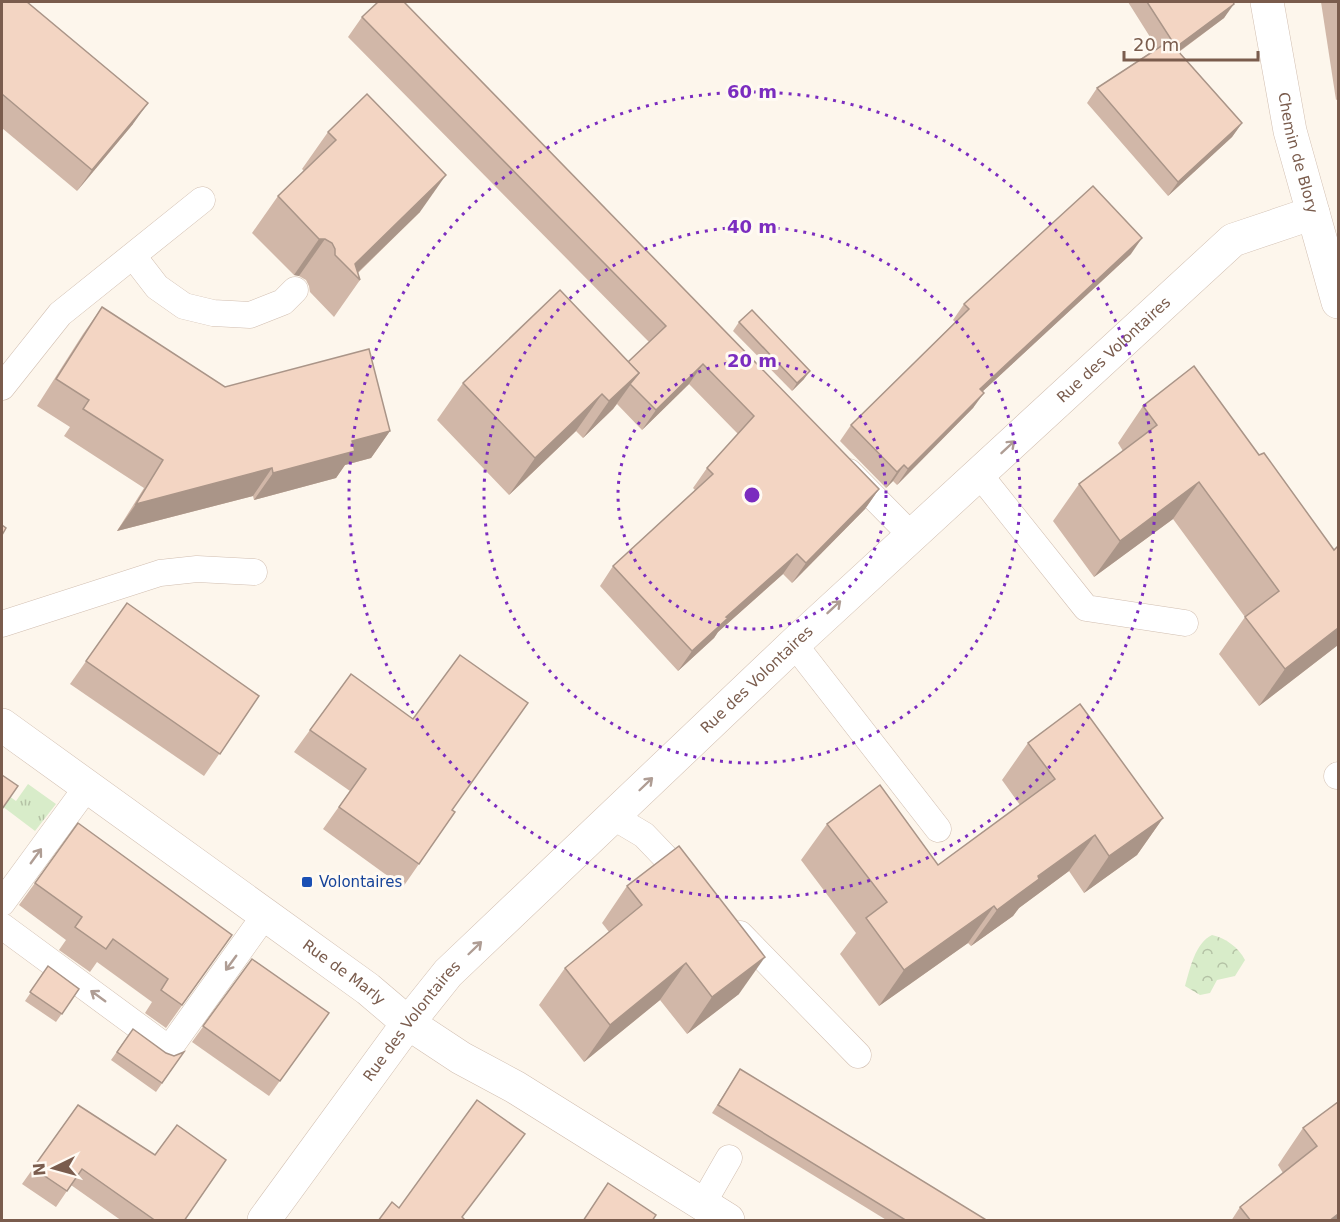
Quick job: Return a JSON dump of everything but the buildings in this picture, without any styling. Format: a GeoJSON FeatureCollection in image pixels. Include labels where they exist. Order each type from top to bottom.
{"type":"FeatureCollection","features":[{"type":"Feature","properties":{"kind":"street","name":"Chemin de Blory"},"geometry":{"type":"LineString","coordinates":[[1267,2],[1287,115],[1313,213],[1332,255],[1338,302]]}},
{"type":"Feature","properties":{"kind":"street","name":"Rue des Volontaires"},"geometry":{"type":"LineString","coordinates":[[264,1221],[408,1023],[448,973],[794,644],[1233,240],[1313,213]]}},
{"type":"Feature","properties":{"kind":"street","name":"Rue de Marly"},"geometry":{"type":"LineString","coordinates":[[2,725],[368,989],[408,1023],[461,1059],[516,1087],[715,1213]]}},
{"type":"Feature","properties":{"kind":"lane"},"geometry":{"type":"LineString","coordinates":[[2,387],[60,314],[202,200]]}},
{"type":"Feature","properties":{"kind":"lane"},"geometry":{"type":"LineString","coordinates":[[133,256],[157,287],[183,306],[213,314],[250,315],[283,303],[295,290]]}},
{"type":"Feature","properties":{"kind":"lane"},"geometry":{"type":"LineString","coordinates":[[833,455],[912,536]]}},
{"type":"Feature","properties":{"kind":"lane"},"geometry":{"type":"LineString","coordinates":[[979,474],[1086,608],[1185,623]]}},
{"type":"Feature","properties":{"kind":"lane"},"geometry":{"type":"LineString","coordinates":[[2,624],[160,573],[197,569],[254,572]]}},
{"type":"Feature","properties":{"kind":"lane"},"geometry":{"type":"LineString","coordinates":[[794,644],[938,829]]}},
{"type":"Feature","properties":{"kind":"lane"},"geometry":{"type":"LineString","coordinates":[[2,903],[87,787]]}},
{"type":"Feature","properties":{"kind":"lane"},"geometry":{"type":"LineString","coordinates":[[612,816],[644,835],[702,894]]}},
{"type":"Feature","properties":{"kind":"lane"},"geometry":{"type":"LineString","coordinates":[[2,926],[169,1049],[265,915]]}},
{"type":"Feature","properties":{"kind":"lane"},"geometry":{"type":"LineString","coordinates":[[726,920],[858,1055]]}},
{"type":"Feature","properties":{"kind":"lane"},"geometry":{"type":"LineString","coordinates":[[715,1213],[729,1158]]}},
{"type":"Feature","properties":{"kind":"green space"},"geometry":{"type":"Polygon","coordinates":[[[28,784],[56,804],[35,831],[2,806],[2,791],[16,801],[28,784]]]}},
{"type":"Feature","properties":{"kind":"green space"},"geometry":{"type":"Polygon","coordinates":[[[1212,935],[1232,944],[1245,960],[1235,976],[1217,980],[1210,993],[1200,995],[1185,986],[1197,950],[1212,935]]]}},
{"type":"Feature","properties":{"kind":"place","name":"Volontaires"},"geometry":{"type":"Point","coordinates":[307,882]}}]}
